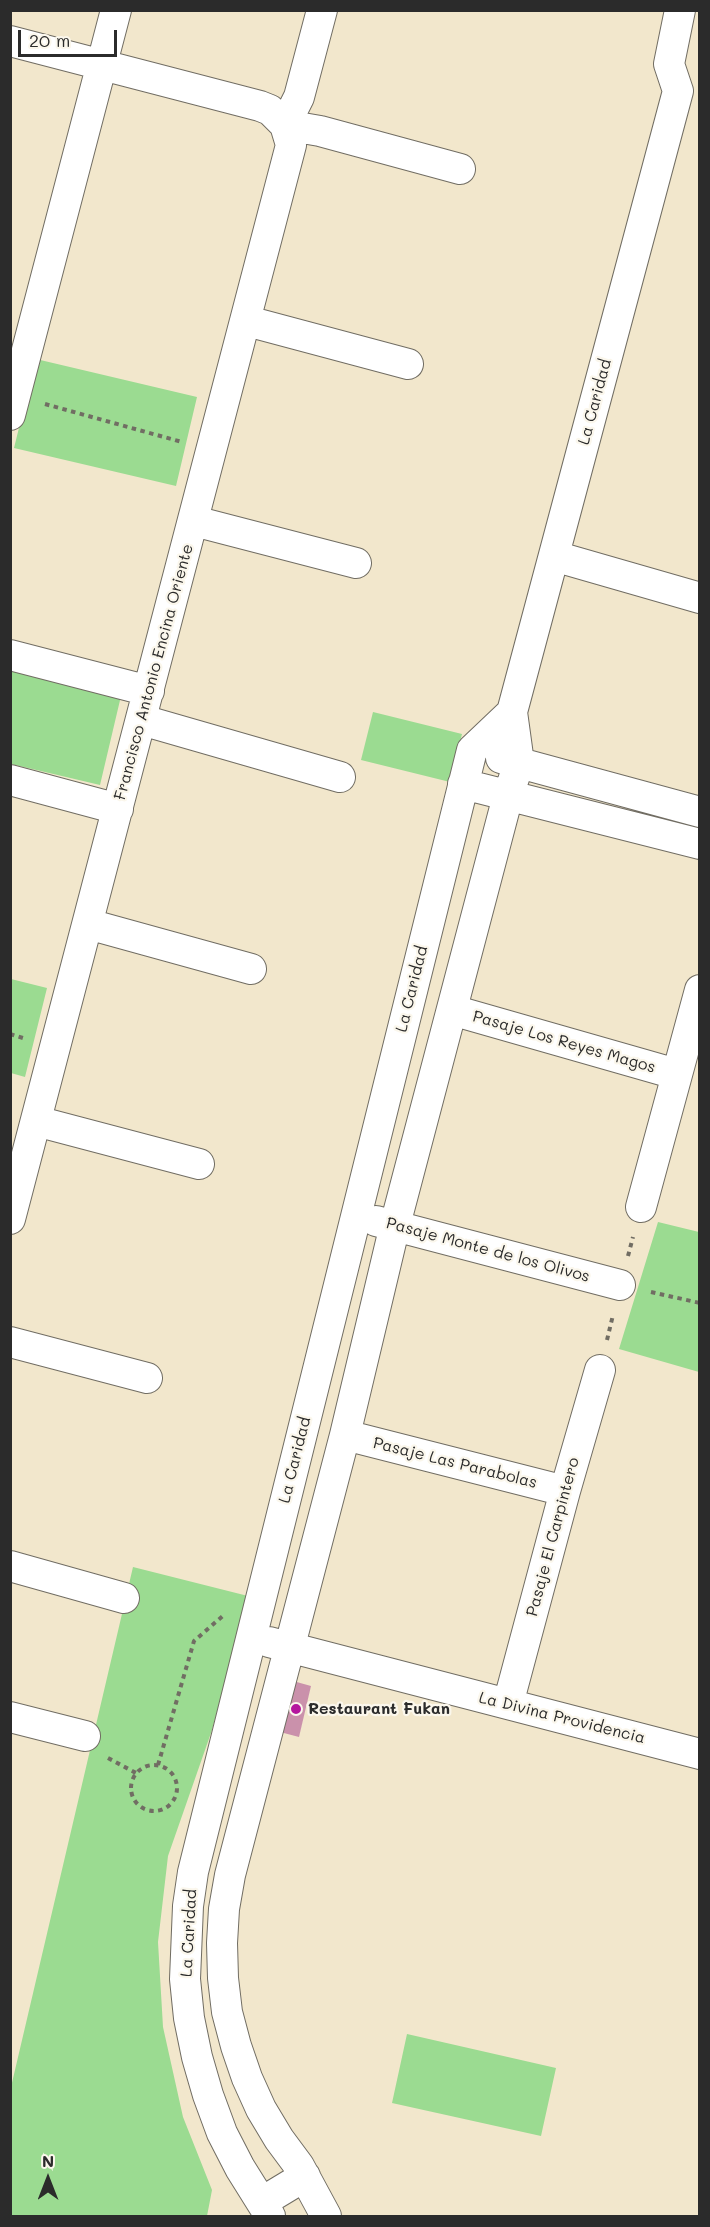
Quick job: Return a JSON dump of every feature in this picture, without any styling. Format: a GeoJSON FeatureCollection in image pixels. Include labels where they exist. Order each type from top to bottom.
{"type":"FeatureCollection","features":[{"type":"Feature","properties":{"kind":"street"},"geometry":{"type":"LineString","coordinates":[[13,405],[116,10]]}},
{"type":"Feature","properties":{"kind":"street"},"geometry":{"type":"LineString","coordinates":[[285,124],[299,97],[322,10]]}},
{"type":"Feature","properties":{"kind":"street"},"geometry":{"type":"LineString","coordinates":[[680,10],[669,64],[688,94]]}},
{"type":"Feature","properties":{"kind":"street"},"geometry":{"type":"LineString","coordinates":[[10,41],[260,106],[270,110],[285,124],[320,130],[460,169]]}},
{"type":"Feature","properties":{"kind":"street","name":"La Caridad"},"geometry":{"type":"LineString","coordinates":[[326,2217],[304,2176],[261,2109],[236,2046],[227,2012],[223,1978],[224,1909],[230,1875],[345,1435],[395,1225],[508,796],[519,763],[512,712],[554,556],[688,94]]}},
{"type":"Feature","properties":{"kind":"street","name":"Francisco Antonio Encina Oriente"},"geometry":{"type":"LineString","coordinates":[[10,1219],[290,156],[291,145],[285,124]]}},
{"type":"Feature","properties":{"kind":"street"},"geometry":{"type":"LineString","coordinates":[[247,321],[408,364]]}},
{"type":"Feature","properties":{"kind":"street"},"geometry":{"type":"LineString","coordinates":[[194,521],[356,563]]}},
{"type":"Feature","properties":{"kind":"street"},"geometry":{"type":"LineString","coordinates":[[554,556],[699,598]]}},
{"type":"Feature","properties":{"kind":"street"},"geometry":{"type":"LineString","coordinates":[[10,655],[149,692]]}},
{"type":"Feature","properties":{"kind":"street"},"geometry":{"type":"LineString","coordinates":[[472,750],[512,712]]}},
{"type":"Feature","properties":{"kind":"street"},"geometry":{"type":"LineString","coordinates":[[141,720],[340,777]]}},
{"type":"Feature","properties":{"kind":"street"},"geometry":{"type":"LineString","coordinates":[[472,750],[699,812]]}},
{"type":"Feature","properties":{"kind":"street","name":"La Caridad"},"geometry":{"type":"LineString","coordinates":[[266,2209],[240,2168],[222,2133],[197,2057],[189,2018],[185,1979],[188,1905],[193,1872],[472,750]]}},
{"type":"Feature","properties":{"kind":"street"},"geometry":{"type":"LineString","coordinates":[[10,780],[118,809]]}},
{"type":"Feature","properties":{"kind":"street"},"geometry":{"type":"LineString","coordinates":[[463,784],[699,844]]}},
{"type":"Feature","properties":{"kind":"street"},"geometry":{"type":"LineString","coordinates":[[88,924],[251,969]]}},
{"type":"Feature","properties":{"kind":"street"},"geometry":{"type":"LineString","coordinates":[[424,944],[467,956]]}},
{"type":"Feature","properties":{"kind":"street"},"geometry":{"type":"LineString","coordinates":[[640,1207],[699,990]]}},
{"type":"Feature","properties":{"kind":"street","name":"Pasaje Los Reyes Magos"},"geometry":{"type":"LineString","coordinates":[[452,1010],[676,1074]]}},
{"type":"Feature","properties":{"kind":"street"},"geometry":{"type":"LineString","coordinates":[[36,1121],[200,1164]]}},
{"type":"Feature","properties":{"kind":"street","name":"Pasaje Monte de los Olivos"},"geometry":{"type":"LineString","coordinates":[[356,1216],[620,1285]]}},
{"type":"Feature","properties":{"kind":"street"},"geometry":{"type":"LineString","coordinates":[[10,1342],[147,1378]]}},
{"type":"Feature","properties":{"kind":"street","name":"Pasaje El Carpintero"},"geometry":{"type":"LineString","coordinates":[[508,1704],[600,1370]]}},
{"type":"Feature","properties":{"kind":"street","name":"Pasaje Las Parabolas"},"geometry":{"type":"LineString","coordinates":[[345,1435],[565,1491]]}},
{"type":"Feature","properties":{"kind":"street"},"geometry":{"type":"LineString","coordinates":[[10,1566],[124,1598]]}},
{"type":"Feature","properties":{"kind":"street","name":"La Divina Providencia"},"geometry":{"type":"LineString","coordinates":[[251,1638],[699,1754]]}},
{"type":"Feature","properties":{"kind":"street"},"geometry":{"type":"LineString","coordinates":[[10,1717],[85,1736]]}},
{"type":"Feature","properties":{"kind":"street"},"geometry":{"type":"LineString","coordinates":[[266,2209],[304,2176]]}},
{"type":"Feature","properties":{"kind":"path"},"geometry":{"type":"LineString","coordinates":[[13,405],[213,451]]}},
{"type":"Feature","properties":{"kind":"path"},"geometry":{"type":"LineString","coordinates":[[620,1285],[699,1303]]}},
{"type":"Feature","properties":{"kind":"path"},"geometry":{"type":"LineString","coordinates":[[158,1765],[194,1641],[229,1611],[259,1606]]}},
{"type":"Feature","properties":{"kind":"path"},"geometry":{"type":"LineString","coordinates":[[158,1765],[172,1773],[178,1788],[172,1803],[166,1808],[151,1811],[136,1804],[130,1789],[132,1780],[142,1768],[158,1765]]}},
{"type":"Feature","properties":{"kind":"green space"},"geometry":{"type":"Polygon","coordinates":[[[36,359],[197,397],[176,486],[14,448],[36,359]]]}},
{"type":"Feature","properties":{"kind":"green space"},"geometry":{"type":"Polygon","coordinates":[[[11,670],[121,696],[100,785],[11,764],[11,670]]]}},
{"type":"Feature","properties":{"kind":"green space"},"geometry":{"type":"Polygon","coordinates":[[[373,712],[462,734],[450,782],[361,760],[373,712]]]}},
{"type":"Feature","properties":{"kind":"green space"},"geometry":{"type":"Polygon","coordinates":[[[11,979],[47,988],[25,1077],[11,1073],[11,979]]]}},
{"type":"Feature","properties":{"kind":"green space"},"geometry":{"type":"Polygon","coordinates":[[[658,1222],[699,1232],[699,1372],[619,1349],[658,1222]]]}},
{"type":"Feature","properties":{"kind":"green space"},"geometry":{"type":"Polygon","coordinates":[[[133,1567],[248,1596],[212,1730],[168,1856],[158,1942],[163,2027],[183,2117],[212,2190],[207,2216],[11,2216],[11,2087],[133,1567]]]}},
{"type":"Feature","properties":{"kind":"green space"},"geometry":{"type":"Polygon","coordinates":[[[407,2034],[556,2068],[541,2136],[392,2103],[407,2034]]]}},
{"type":"Feature","properties":{"kind":"building","name":"Restaurant Fukan"},"geometry":{"type":"Polygon","coordinates":[[[293,1681],[311,1686],[299,1737],[280,1732],[293,1681]]]}},
{"type":"Feature","properties":{"kind":"place","name":"Restaurant Fukan"},"geometry":{"type":"Point","coordinates":[296,1709]}}]}
